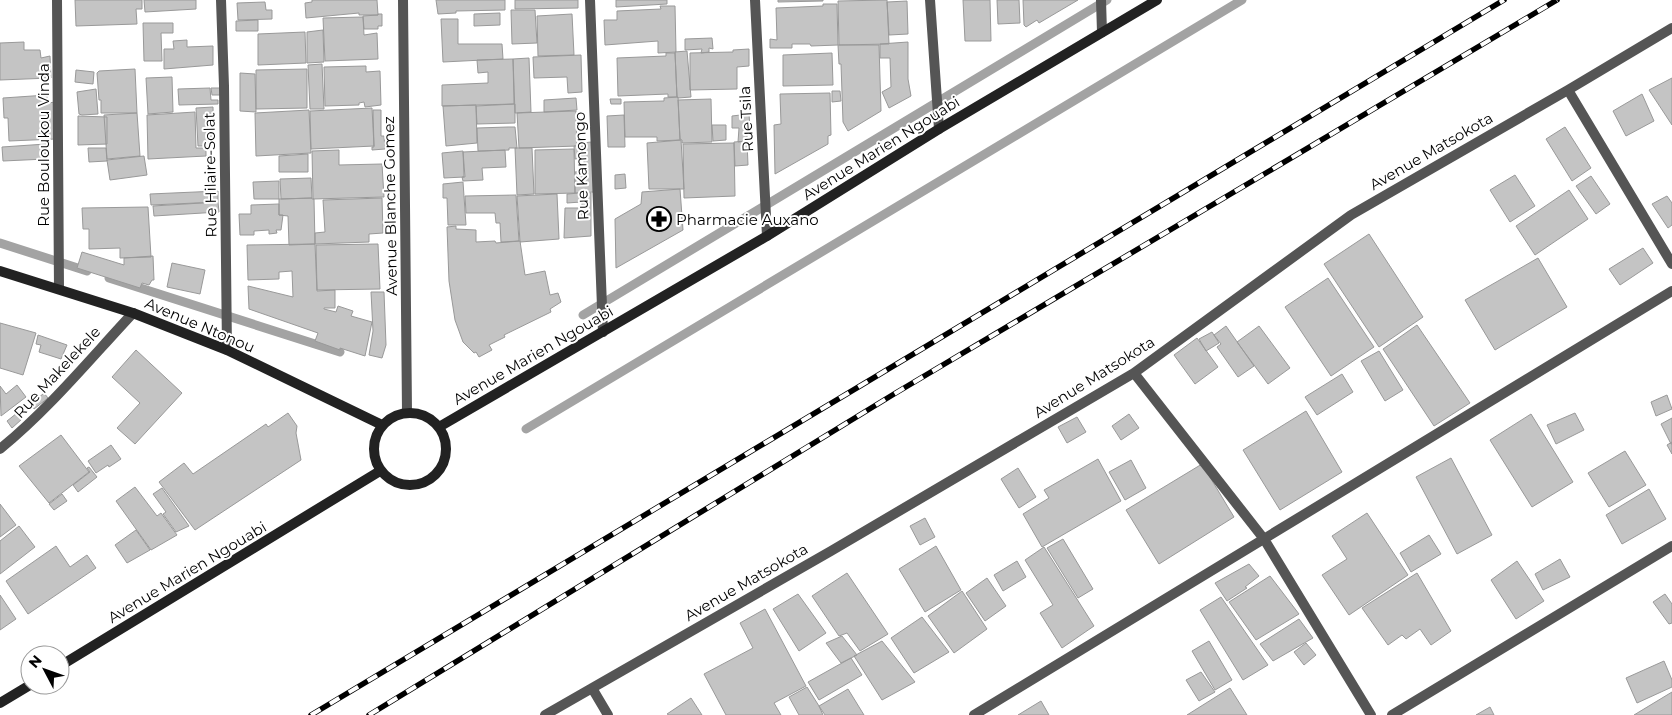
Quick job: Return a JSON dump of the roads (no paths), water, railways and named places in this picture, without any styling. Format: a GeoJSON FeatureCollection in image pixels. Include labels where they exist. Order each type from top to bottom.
{"type":"FeatureCollection","features":[{"type":"Feature","properties":{"kind":"street","name":"Rue Bouloukou Vinda"},"geometry":{"type":"LineString","coordinates":[[57,0],[59,289]]}},
{"type":"Feature","properties":{"kind":"street","name":"Rue Hilaire-Solat"},"geometry":{"type":"LineString","coordinates":[[220,0],[224,86],[227,350]]}},
{"type":"Feature","properties":{"kind":"street","name":"Avenue Blanche Gomez"},"geometry":{"type":"LineString","coordinates":[[403,0],[408,412]]}},
{"type":"Feature","properties":{"kind":"street","name":"Rue Kamongo"},"geometry":{"type":"LineString","coordinates":[[590,0],[602,332]]}},
{"type":"Feature","properties":{"kind":"street","name":"Rue Tsila"},"geometry":{"type":"LineString","coordinates":[[756,0],[767,236]]}},
{"type":"Feature","properties":{"kind":"street"},"geometry":{"type":"LineString","coordinates":[[930,0],[939,129]]}},
{"type":"Feature","properties":{"kind":"street"},"geometry":{"type":"LineString","coordinates":[[1101,0],[1102,32]]}},
{"type":"Feature","properties":{"kind":"street","name":"Avenue Marien Ngouabi"},"geometry":{"type":"LineString","coordinates":[[439,427],[767,236],[939,129],[1157,0]]}},
{"type":"Feature","properties":{"kind":"street","name":"Avenue Matsokota"},"geometry":{"type":"LineString","coordinates":[[545,715],[1134,373],[1350,215],[1672,28]]}},
{"type":"Feature","properties":{"kind":"street"},"geometry":{"type":"LineString","coordinates":[[1568,90],[1672,264]]}},
{"type":"Feature","properties":{"kind":"street","name":"Avenue Ntonou"},"geometry":{"type":"LineString","coordinates":[[0,271],[133,313],[227,350],[382,425]]}},
{"type":"Feature","properties":{"kind":"street"},"geometry":{"type":"LineString","coordinates":[[974,715],[1672,291]]}},
{"type":"Feature","properties":{"kind":"street","name":"Rue Makelekele"},"geometry":{"type":"LineString","coordinates":[[0,449],[27,427],[133,313]]}},
{"type":"Feature","properties":{"kind":"street"},"geometry":{"type":"LineString","coordinates":[[1134,373],[1264,539],[1371,715]]}},
{"type":"Feature","properties":{"kind":"street"},"geometry":{"type":"LineString","coordinates":[[408,412],[426,416],[439,427],[446,445],[443,463],[432,478],[414,485],[395,483],[380,471],[373,456],[374,440],[382,425],[394,416],[408,412]]}},
{"type":"Feature","properties":{"kind":"street","name":"Avenue Marien Ngouabi"},"geometry":{"type":"LineString","coordinates":[[70,660],[380,471]]}},
{"type":"Feature","properties":{"kind":"street"},"geometry":{"type":"LineString","coordinates":[[1392,715],[1672,546]]}},
{"type":"Feature","properties":{"kind":"street"},"geometry":{"type":"LineString","coordinates":[[592,688],[608,715]]}},
{"type":"Feature","properties":{"kind":"street"},"geometry":{"type":"LineString","coordinates":[[0,703],[20,691]]}},
{"type":"Feature","properties":{"kind":"waterway"},"geometry":{"type":"LineString","coordinates":[[583,315],[1107,0]]}},
{"type":"Feature","properties":{"kind":"waterway"},"geometry":{"type":"LineString","coordinates":[[526,429],[1242,0]]}},
{"type":"Feature","properties":{"kind":"waterway"},"geometry":{"type":"LineString","coordinates":[[0,243],[87,271]]}},
{"type":"Feature","properties":{"kind":"waterway"},"geometry":{"type":"LineString","coordinates":[[109,278],[340,352]]}},
{"type":"Feature","properties":{"kind":"railway"},"geometry":{"type":"LineString","coordinates":[[311,715],[1504,0]]}},
{"type":"Feature","properties":{"kind":"railway"},"geometry":{"type":"LineString","coordinates":[[369,715],[894,394],[1557,0]]}},
{"type":"Feature","properties":{"kind":"place","name":"Pharmacie Auxano"},"geometry":{"type":"Point","coordinates":[659,219]}}]}
